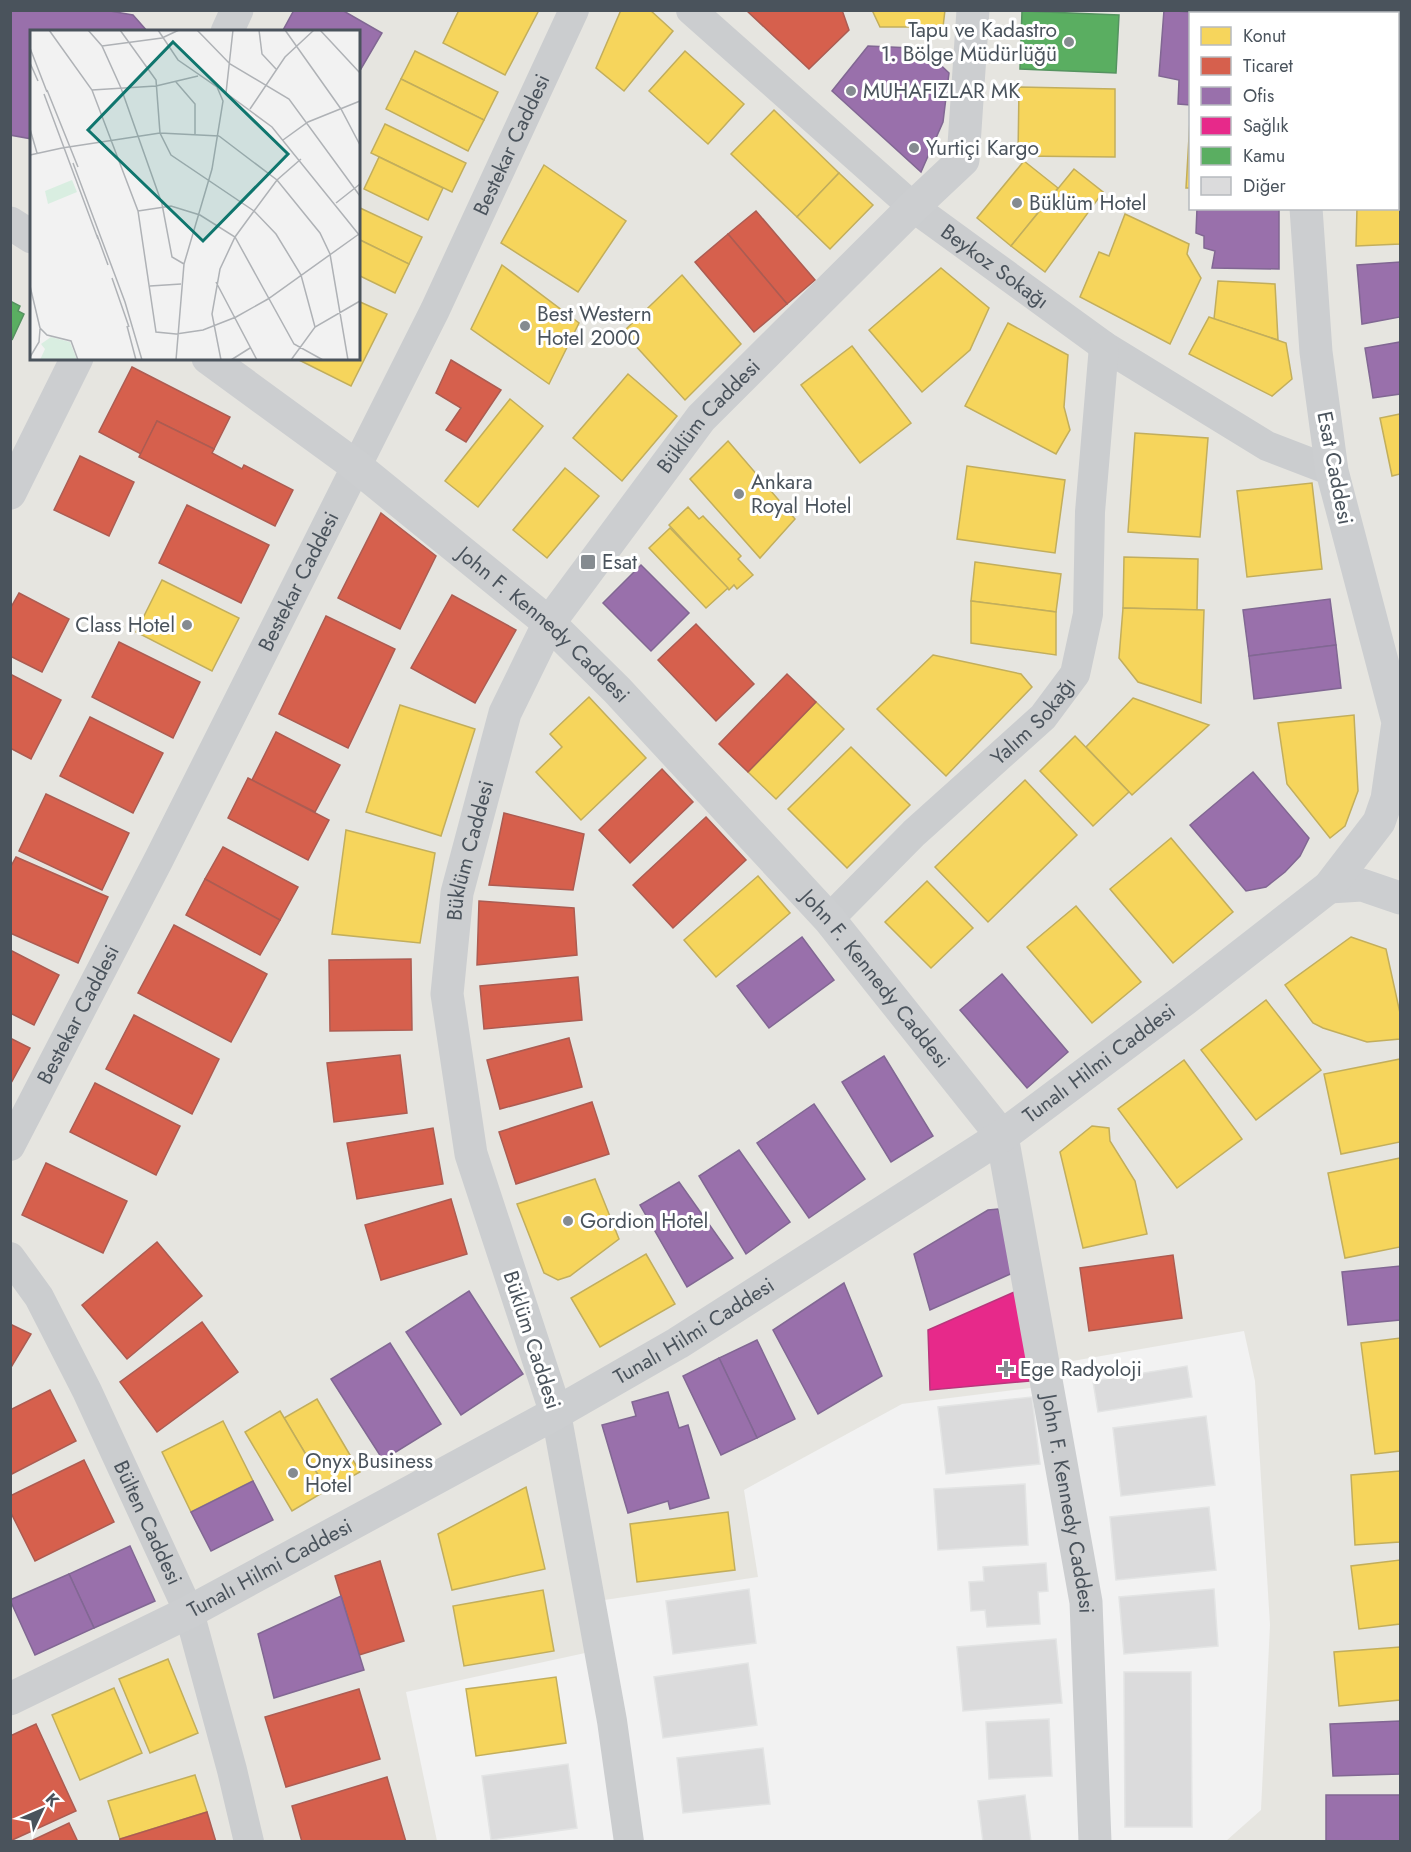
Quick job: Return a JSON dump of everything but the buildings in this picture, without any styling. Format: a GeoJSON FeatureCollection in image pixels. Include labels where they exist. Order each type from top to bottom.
{"type":"FeatureCollection","features":[{"type":"Feature","properties":{"kind":"main road"},"geometry":{"type":"LineString","coordinates":[[228,30],[237,10]]}},
{"type":"Feature","properties":{"kind":"main road","name":"Büklüm Caddesi"},"geometry":{"type":"LineString","coordinates":[[556,1413],[471,1154],[447,994],[458,893],[482,793],[505,713],[549,623],[701,417],[963,160],[973,10]]}},
{"type":"Feature","properties":{"kind":"main road","name":"Esat Caddesi"},"geometry":{"type":"LineString","coordinates":[[1306,210],[1316,352],[1332,471],[1399,723]]}},
{"type":"Feature","properties":{"kind":"main road"},"geometry":{"type":"LineString","coordinates":[[10,223],[30,236]]}},
{"type":"Feature","properties":{"kind":"main road"},"geometry":{"type":"LineString","coordinates":[[10,494],[76,360]]}},
{"type":"Feature","properties":{"kind":"main road","name":"John F. Kennedy Caddesi"},"geometry":{"type":"LineString","coordinates":[[211,360],[356,466],[549,623],[617,690],[830,919],[1002,1136],[1086,1602],[1095,1842]]}},
{"type":"Feature","properties":{"kind":"main road","name":"Tunalı Hilmi Caddesi"},"geometry":{"type":"LineString","coordinates":[[10,1699],[189,1612],[556,1413],[678,1342],[1002,1136],[1184,1000],[1329,887],[1379,822],[1386,799],[1399,723]]}},
{"type":"Feature","properties":{"kind":"main road"},"geometry":{"type":"LineString","coordinates":[[1329,887],[1362,885],[1401,898]]}},
{"type":"Feature","properties":{"kind":"street","name":"Bestekar Caddesi"},"geometry":{"type":"LineString","coordinates":[[10,1146],[159,859],[435,310],[574,10]]}},
{"type":"Feature","properties":{"kind":"street","name":"Beykoz Sokağı"},"geometry":{"type":"LineString","coordinates":[[691,10],[913,207],[1104,346],[1267,446],[1332,471]]}},
{"type":"Feature","properties":{"kind":"street","name":"Yalım Sokağı"},"geometry":{"type":"LineString","coordinates":[[830,919],[914,833],[1043,717],[1075,674],[1088,614],[1090,512],[1104,346]]}},
{"type":"Feature","properties":{"kind":"street","name":"Bülten Caddesi"},"geometry":{"type":"LineString","coordinates":[[10,1257],[39,1297],[87,1391],[189,1612],[249,1842]]}},
{"type":"Feature","properties":{"kind":"street","name":"Büklüm Caddesi"},"geometry":{"type":"LineString","coordinates":[[556,1413],[612,1721],[629,1842]]}},
{"type":"Feature","properties":{"kind":"shaded area"},"geometry":{"type":"Polygon","coordinates":[[[11,11],[1400,11],[1400,1841],[1226,1841],[1261,1810],[1270,1625],[1255,1381],[1244,1331],[1044,1366],[1047,1386],[902,1404],[744,1490],[758,1577],[591,1602],[599,1650],[406,1692],[437,1841],[11,1842],[11,11]]]}},
{"type":"Feature","properties":{"kind":"place","name":"Tapu ve Kadastro 1. Bölge Müdürlüğü"},"geometry":{"type":"Point","coordinates":[1069,42]}},
{"type":"Feature","properties":{"kind":"place","name":"MUHAFIZLAR MK"},"geometry":{"type":"Point","coordinates":[851,91]}},
{"type":"Feature","properties":{"kind":"place","name":"Yurtiçi Kargo"},"geometry":{"type":"Point","coordinates":[914,148]}},
{"type":"Feature","properties":{"kind":"place","name":"Büklüm Hotel"},"geometry":{"type":"Point","coordinates":[1017,203]}},
{"type":"Feature","properties":{"kind":"place","name":"Best Western Hotel 2000"},"geometry":{"type":"Point","coordinates":[525,326]}},
{"type":"Feature","properties":{"kind":"place","name":"Ankara Royal Hotel"},"geometry":{"type":"Point","coordinates":[739,494]}},
{"type":"Feature","properties":{"kind":"place","name":"Esat"},"geometry":{"type":"Point","coordinates":[588,562]}},
{"type":"Feature","properties":{"kind":"place","name":"Class Hotel"},"geometry":{"type":"Point","coordinates":[187,625]}},
{"type":"Feature","properties":{"kind":"place","name":"Gordion Hotel"},"geometry":{"type":"Point","coordinates":[568,1221]}},
{"type":"Feature","properties":{"kind":"place","name":"Ege Radyoloji"},"geometry":{"type":"Point","coordinates":[1006,1369]}},
{"type":"Feature","properties":{"kind":"place","name":"Onyx Business Hotel"},"geometry":{"type":"Point","coordinates":[293,1473]}}]}
